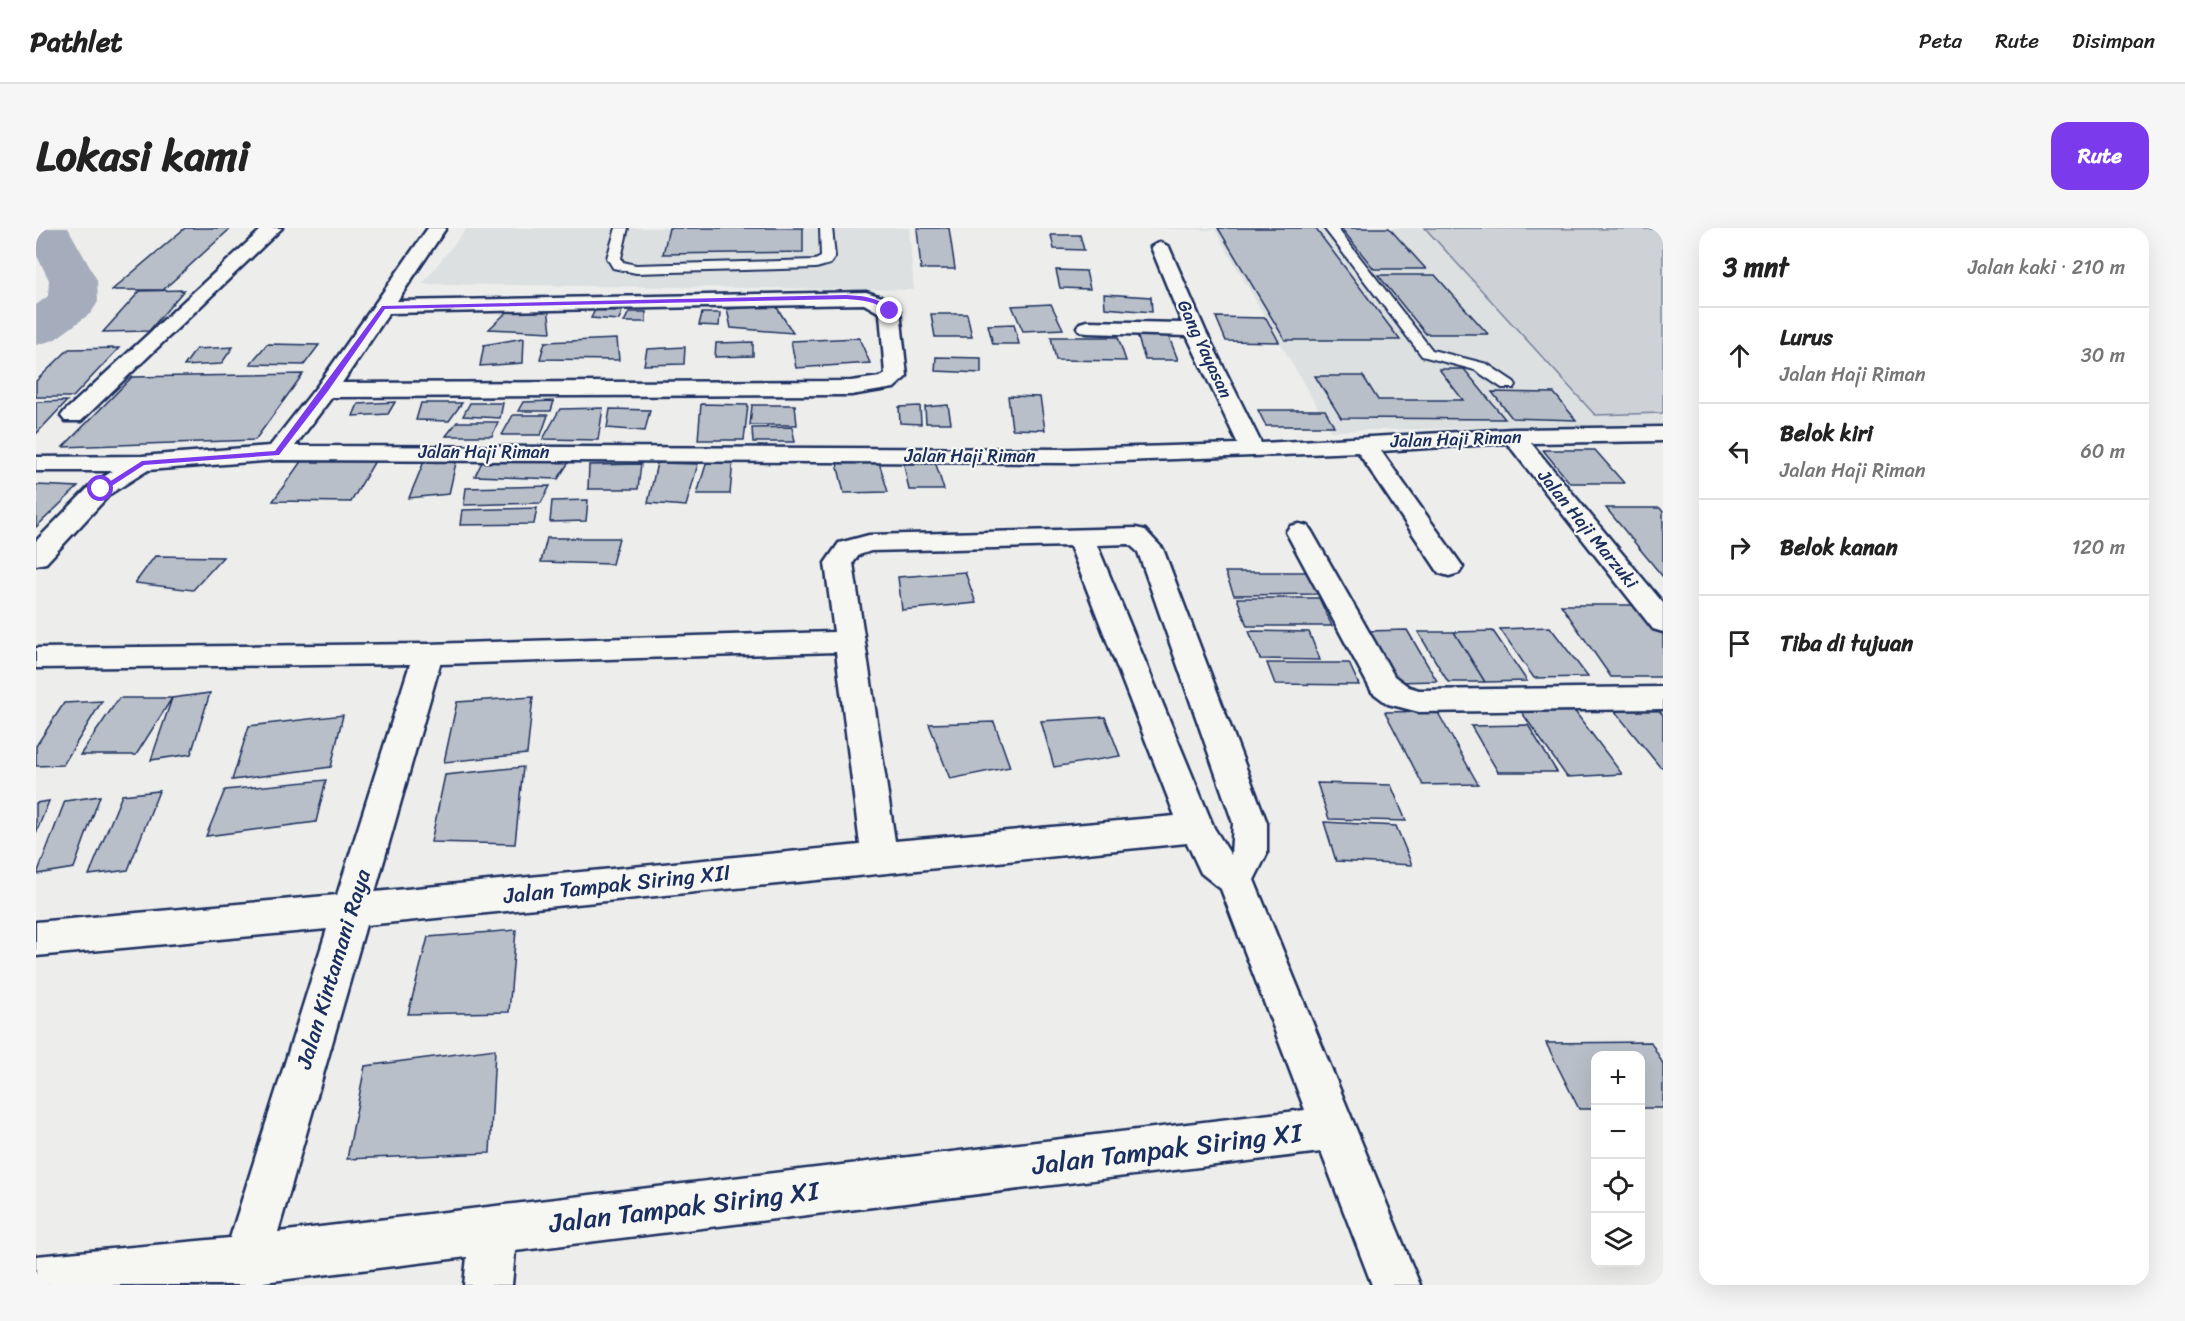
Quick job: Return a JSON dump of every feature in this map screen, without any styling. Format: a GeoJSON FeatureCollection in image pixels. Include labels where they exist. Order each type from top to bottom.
{"type":"FeatureCollection","features":[{"type":"Feature","properties":{"kind":"street"},"geometry":{"type":"LineString","coordinates":[[73,416],[273,228]]}},
{"type":"Feature","properties":{"kind":"street"},"geometry":{"type":"LineString","coordinates":[[277,453],[326,390],[438,228]]}},
{"type":"Feature","properties":{"kind":"street","name":"Gang Yayasan"},"geometry":{"type":"LineString","coordinates":[[1160,247],[1253,451]]}},
{"type":"Feature","properties":{"kind":"street"},"geometry":{"type":"LineString","coordinates":[[326,390],[851,388],[886,383],[896,376],[890,311],[881,303],[866,298],[384,307]]}},
{"type":"Feature","properties":{"kind":"street"},"geometry":{"type":"LineString","coordinates":[[1087,327],[1196,330]]}},
{"type":"Feature","properties":{"kind":"street","name":"Jalan Haji Riman"},"geometry":{"type":"LineString","coordinates":[[36,556],[101,489],[142,463],[277,453],[620,453],[1020,457],[1253,451],[1513,436],[1663,434]]}},
{"type":"Feature","properties":{"kind":"street","name":"Jalan Haji Marzuki"},"geometry":{"type":"LineString","coordinates":[[1513,436],[1663,622]]}},
{"type":"Feature","properties":{"kind":"street"},"geometry":{"type":"LineString","coordinates":[[1364,443],[1449,567]]}},
{"type":"Feature","properties":{"kind":"street"},"geometry":{"type":"LineString","coordinates":[[36,464],[142,463]]}},
{"type":"Feature","properties":{"kind":"street"},"geometry":{"type":"LineString","coordinates":[[1299,532],[1383,684],[1399,696],[1419,701],[1663,698]]}},
{"type":"Feature","properties":{"kind":"street"},"geometry":{"type":"LineString","coordinates":[[879,856],[839,563],[849,549],[869,543],[1136,536],[1150,549],[1250,824],[1249,854],[1236,880]]}},
{"type":"Feature","properties":{"kind":"street"},"geometry":{"type":"LineString","coordinates":[[1080,537],[1197,828],[1214,862],[1236,880],[1332,1129],[1396,1285]]}},
{"type":"Feature","properties":{"kind":"street"},"geometry":{"type":"LineString","coordinates":[[36,658],[428,654],[848,642]]}},
{"type":"Feature","properties":{"kind":"street","name":"Jalan Kintamani Raya"},"geometry":{"type":"LineString","coordinates":[[243,1273],[428,654]]}},
{"type":"Feature","properties":{"kind":"street","name":"Jalan Tampak Siring XII"},"geometry":{"type":"LineString","coordinates":[[36,939],[351,912],[879,856],[1197,828]]}},
{"type":"Feature","properties":{"kind":"street","name":"Jalan Tampak Siring XI"},"geometry":{"type":"LineString","coordinates":[[36,1280],[243,1273],[494,1230],[1332,1129]]}},
{"type":"Feature","properties":{"kind":"street"},"geometry":{"type":"LineString","coordinates":[[488,1285],[494,1230]]}},
{"type":"Feature","properties":{"kind":"lane"},"geometry":{"type":"LineString","coordinates":[[622,228],[614,258],[618,265],[636,268],[816,264],[825,261],[828,257],[826,228]]}},
{"type":"Feature","properties":{"kind":"lane"},"geometry":{"type":"LineString","coordinates":[[1330,228],[1427,353],[1481,368],[1508,385]]}},
{"type":"Feature","properties":{"kind":"shaded area"},"geometry":{"type":"Polygon","coordinates":[[[467,228],[909,228],[914,290],[422,284],[467,228]]]}},
{"type":"Feature","properties":{"kind":"shaded area"},"geometry":{"type":"Polygon","coordinates":[[[1134,228],[1663,228],[1663,424],[1331,431],[1215,230],[1134,228]]]}},
{"type":"Feature","properties":{"kind":"shaded area"},"geometry":{"type":"Polygon","coordinates":[[[1425,228],[1663,229],[1663,413],[1595,415],[1425,228]]]}},
{"type":"Feature","properties":{"kind":"building"},"geometry":{"type":"Polygon","coordinates":[[[185,228],[231,228],[163,290],[112,290],[185,228]]]}},
{"type":"Feature","properties":{"kind":"building"},"geometry":{"type":"Polygon","coordinates":[[[669,228],[803,228],[803,252],[663,254],[669,228]]]}},
{"type":"Feature","properties":{"kind":"building"},"geometry":{"type":"Polygon","coordinates":[[[917,228],[949,228],[955,269],[921,269],[917,228]]]}},
{"type":"Feature","properties":{"kind":"building"},"geometry":{"type":"Polygon","coordinates":[[[1218,228],[1315,228],[1400,340],[1285,340],[1218,228]]]}},
{"type":"Feature","properties":{"kind":"building"},"geometry":{"type":"Polygon","coordinates":[[[1341,228],[1389,228],[1426,269],[1374,269],[1341,228]]]}},
{"type":"Feature","properties":{"kind":"building"},"geometry":{"type":"Polygon","coordinates":[[[1051,235],[1080,235],[1084,250],[1054,249],[1051,235]]]}},
{"type":"Feature","properties":{"kind":"building"},"geometry":{"type":"Polygon","coordinates":[[[1056,270],[1086,271],[1090,289],[1060,288],[1056,270]]]}},
{"type":"Feature","properties":{"kind":"building"},"geometry":{"type":"Polygon","coordinates":[[[1378,275],[1435,275],[1488,334],[1426,334],[1378,275]]]}},
{"type":"Feature","properties":{"kind":"building"},"geometry":{"type":"Polygon","coordinates":[[[184,290],[149,331],[103,332],[140,291],[184,290]]]}},
{"type":"Feature","properties":{"kind":"building"},"geometry":{"type":"Polygon","coordinates":[[[1104,294],[1151,297],[1152,312],[1105,308],[1104,294]]]}},
{"type":"Feature","properties":{"kind":"building"},"geometry":{"type":"Polygon","coordinates":[[[1051,304],[1063,329],[1023,331],[1012,306],[1051,304]]]}},
{"type":"Feature","properties":{"kind":"building"},"geometry":{"type":"Polygon","coordinates":[[[776,306],[793,333],[731,328],[727,309],[776,306]]]}},
{"type":"Feature","properties":{"kind":"building"},"geometry":{"type":"Polygon","coordinates":[[[548,308],[551,332],[489,329],[510,309],[548,308]]]}},
{"type":"Feature","properties":{"kind":"building"},"geometry":{"type":"Polygon","coordinates":[[[595,310],[622,311],[619,320],[591,318],[595,310]]]}},
{"type":"Feature","properties":{"kind":"building"},"geometry":{"type":"Polygon","coordinates":[[[629,312],[646,312],[646,322],[624,322],[629,312]]]}},
{"type":"Feature","properties":{"kind":"building"},"geometry":{"type":"Polygon","coordinates":[[[702,313],[720,313],[719,326],[699,325],[702,313]]]}},
{"type":"Feature","properties":{"kind":"building"},"geometry":{"type":"Polygon","coordinates":[[[931,314],[967,314],[972,337],[935,337],[931,314]]]}},
{"type":"Feature","properties":{"kind":"building"},"geometry":{"type":"Polygon","coordinates":[[[1216,317],[1266,318],[1279,342],[1226,341],[1216,317]]]}},
{"type":"Feature","properties":{"kind":"building"},"geometry":{"type":"Polygon","coordinates":[[[1014,324],[1019,344],[993,344],[988,325],[1014,324]]]}},
{"type":"Feature","properties":{"kind":"building"},"geometry":{"type":"Polygon","coordinates":[[[1136,331],[1167,332],[1178,360],[1145,360],[1136,331]]]}},
{"type":"Feature","properties":{"kind":"building"},"geometry":{"type":"Polygon","coordinates":[[[1051,337],[1118,337],[1126,361],[1056,360],[1051,337]]]}},
{"type":"Feature","properties":{"kind":"building"},"geometry":{"type":"Polygon","coordinates":[[[524,338],[523,363],[480,366],[484,345],[524,338]]]}},
{"type":"Feature","properties":{"kind":"building"},"geometry":{"type":"Polygon","coordinates":[[[859,338],[870,363],[796,368],[791,341],[859,338]]]}},
{"type":"Feature","properties":{"kind":"building"},"geometry":{"type":"Polygon","coordinates":[[[617,339],[619,360],[540,359],[545,342],[617,339]]]}},
{"type":"Feature","properties":{"kind":"building"},"geometry":{"type":"Polygon","coordinates":[[[753,342],[753,356],[715,357],[716,343],[753,342]]]}},
{"type":"Feature","properties":{"kind":"building"},"geometry":{"type":"Polygon","coordinates":[[[267,344],[319,345],[304,365],[250,364],[267,344]]]}},
{"type":"Feature","properties":{"kind":"building"},"geometry":{"type":"Polygon","coordinates":[[[233,347],[221,364],[184,366],[196,349],[233,347]]]}},
{"type":"Feature","properties":{"kind":"building"},"geometry":{"type":"Polygon","coordinates":[[[685,347],[684,364],[644,365],[647,349],[685,347]]]}},
{"type":"Feature","properties":{"kind":"building"},"geometry":{"type":"Polygon","coordinates":[[[119,348],[73,397],[36,397],[36,381],[69,349],[119,348]]]}},
{"type":"Feature","properties":{"kind":"building"},"geometry":{"type":"Polygon","coordinates":[[[936,357],[981,358],[981,373],[935,371],[936,357]]]}},
{"type":"Feature","properties":{"kind":"building"},"geometry":{"type":"Polygon","coordinates":[[[1439,369],[1464,369],[1505,419],[1341,418],[1315,376],[1363,376],[1378,400],[1463,400],[1439,369]]]}},
{"type":"Feature","properties":{"kind":"building"},"geometry":{"type":"Polygon","coordinates":[[[303,374],[255,440],[63,447],[132,377],[303,374]]]}},
{"type":"Feature","properties":{"kind":"building"},"geometry":{"type":"Polygon","coordinates":[[[1492,392],[1554,393],[1576,420],[1512,418],[1492,392]]]}},
{"type":"Feature","properties":{"kind":"building"},"geometry":{"type":"Polygon","coordinates":[[[1008,396],[1040,397],[1045,430],[1012,429],[1008,396]]]}},
{"type":"Feature","properties":{"kind":"building"},"geometry":{"type":"Polygon","coordinates":[[[67,401],[36,434],[36,402],[67,401]]]}},
{"type":"Feature","properties":{"kind":"building"},"geometry":{"type":"Polygon","coordinates":[[[554,401],[551,411],[518,411],[523,402],[554,401]]]}},
{"type":"Feature","properties":{"kind":"building"},"geometry":{"type":"Polygon","coordinates":[[[395,402],[388,414],[353,416],[358,404],[395,402]]]}},
{"type":"Feature","properties":{"kind":"building"},"geometry":{"type":"Polygon","coordinates":[[[421,403],[462,403],[449,421],[416,420],[421,403]]]}},
{"type":"Feature","properties":{"kind":"building"},"geometry":{"type":"Polygon","coordinates":[[[470,403],[503,403],[500,418],[463,416],[470,403]]]}},
{"type":"Feature","properties":{"kind":"building"},"geometry":{"type":"Polygon","coordinates":[[[701,404],[748,405],[744,440],[698,440],[701,404]]]}},
{"type":"Feature","properties":{"kind":"building"},"geometry":{"type":"Polygon","coordinates":[[[752,405],[795,405],[797,425],[750,425],[752,405]]]}},
{"type":"Feature","properties":{"kind":"building"},"geometry":{"type":"Polygon","coordinates":[[[948,405],[951,423],[926,423],[925,407],[948,405]]]}},
{"type":"Feature","properties":{"kind":"building"},"geometry":{"type":"Polygon","coordinates":[[[920,406],[921,424],[900,423],[899,407],[920,406]]]}},
{"type":"Feature","properties":{"kind":"building"},"geometry":{"type":"Polygon","coordinates":[[[603,408],[598,440],[543,439],[560,409],[603,408]]]}},
{"type":"Feature","properties":{"kind":"building"},"geometry":{"type":"Polygon","coordinates":[[[610,409],[650,410],[645,431],[607,428],[610,409]]]}},
{"type":"Feature","properties":{"kind":"building"},"geometry":{"type":"Polygon","coordinates":[[[1258,410],[1325,410],[1334,426],[1266,426],[1258,410]]]}},
{"type":"Feature","properties":{"kind":"building"},"geometry":{"type":"Polygon","coordinates":[[[513,415],[548,415],[541,435],[502,435],[513,415]]]}},
{"type":"Feature","properties":{"kind":"building"},"geometry":{"type":"Polygon","coordinates":[[[457,422],[498,422],[492,436],[446,436],[457,422]]]}},
{"type":"Feature","properties":{"kind":"building"},"geometry":{"type":"Polygon","coordinates":[[[792,427],[795,442],[753,442],[752,428],[792,427]]]}},
{"type":"Feature","properties":{"kind":"building"},"geometry":{"type":"Polygon","coordinates":[[[1543,450],[1595,450],[1624,483],[1570,483],[1543,450]]]}},
{"type":"Feature","properties":{"kind":"building"},"geometry":{"type":"Polygon","coordinates":[[[457,458],[449,494],[409,498],[425,459],[457,458]]]}},
{"type":"Feature","properties":{"kind":"building"},"geometry":{"type":"Polygon","coordinates":[[[934,458],[944,490],[909,490],[903,460],[934,458]]]}},
{"type":"Feature","properties":{"kind":"building"},"geometry":{"type":"Polygon","coordinates":[[[836,459],[878,459],[888,492],[844,493],[836,459]]]}},
{"type":"Feature","properties":{"kind":"building"},"geometry":{"type":"Polygon","coordinates":[[[302,460],[375,461],[351,502],[273,501],[302,460]]]}},
{"type":"Feature","properties":{"kind":"building"},"geometry":{"type":"Polygon","coordinates":[[[733,460],[730,494],[697,494],[707,461],[733,460]]]}},
{"type":"Feature","properties":{"kind":"building"},"geometry":{"type":"Polygon","coordinates":[[[482,462],[569,462],[558,479],[475,476],[482,462]]]}},
{"type":"Feature","properties":{"kind":"building"},"geometry":{"type":"Polygon","coordinates":[[[657,463],[698,464],[686,506],[648,503],[657,463]]]}},
{"type":"Feature","properties":{"kind":"building"},"geometry":{"type":"Polygon","coordinates":[[[641,464],[638,489],[588,489],[589,465],[641,464]]]}},
{"type":"Feature","properties":{"kind":"building"},"geometry":{"type":"Polygon","coordinates":[[[36,486],[78,487],[36,527],[36,486]]]}},
{"type":"Feature","properties":{"kind":"building"},"geometry":{"type":"Polygon","coordinates":[[[550,486],[541,503],[464,505],[466,488],[550,486]]]}},
{"type":"Feature","properties":{"kind":"building"},"geometry":{"type":"Polygon","coordinates":[[[588,500],[586,521],[550,522],[552,501],[588,500]]]}},
{"type":"Feature","properties":{"kind":"building"},"geometry":{"type":"Polygon","coordinates":[[[537,508],[534,524],[460,525],[462,510],[537,508]]]}},
{"type":"Feature","properties":{"kind":"building"},"geometry":{"type":"Polygon","coordinates":[[[1606,508],[1660,508],[1663,512],[1663,577],[1606,508]]]}},
{"type":"Feature","properties":{"kind":"building"},"geometry":{"type":"Polygon","coordinates":[[[547,538],[619,538],[612,564],[541,562],[547,538]]]}},
{"type":"Feature","properties":{"kind":"building"},"geometry":{"type":"Polygon","coordinates":[[[155,556],[223,557],[193,590],[135,583],[155,556]]]}},
{"type":"Feature","properties":{"kind":"building"},"geometry":{"type":"Polygon","coordinates":[[[965,572],[976,603],[902,610],[898,577],[965,572]]]}},
{"type":"Feature","properties":{"kind":"building"},"geometry":{"type":"Polygon","coordinates":[[[1225,572],[1307,572],[1318,594],[1234,595],[1225,572]]]}},
{"type":"Feature","properties":{"kind":"building"},"geometry":{"type":"Polygon","coordinates":[[[1237,598],[1319,598],[1332,626],[1247,626],[1237,598]]]}},
{"type":"Feature","properties":{"kind":"building"},"geometry":{"type":"Polygon","coordinates":[[[1561,605],[1640,605],[1663,633],[1663,677],[1611,677],[1561,605]]]}},
{"type":"Feature","properties":{"kind":"building"},"geometry":{"type":"Polygon","coordinates":[[[1550,627],[1588,677],[1534,678],[1500,629],[1550,627]]]}},
{"type":"Feature","properties":{"kind":"building"},"geometry":{"type":"Polygon","coordinates":[[[1407,630],[1437,681],[1394,682],[1366,631],[1407,630]]]}},
{"type":"Feature","properties":{"kind":"building"},"geometry":{"type":"Polygon","coordinates":[[[1249,631],[1309,632],[1320,660],[1260,659],[1249,631]]]}},
{"type":"Feature","properties":{"kind":"building"},"geometry":{"type":"Polygon","coordinates":[[[1493,631],[1527,681],[1485,682],[1454,632],[1493,631]]]}},
{"type":"Feature","properties":{"kind":"building"},"geometry":{"type":"Polygon","coordinates":[[[1418,632],[1454,632],[1485,682],[1448,682],[1418,632]]]}},
{"type":"Feature","properties":{"kind":"building"},"geometry":{"type":"Polygon","coordinates":[[[1267,663],[1349,663],[1359,685],[1275,684],[1267,663]]]}},
{"type":"Feature","properties":{"kind":"building"},"geometry":{"type":"Polygon","coordinates":[[[210,693],[191,754],[151,760],[172,698],[210,693]]]}},
{"type":"Feature","properties":{"kind":"building"},"geometry":{"type":"Polygon","coordinates":[[[533,697],[527,754],[444,762],[457,702],[533,697]]]}},
{"type":"Feature","properties":{"kind":"building"},"geometry":{"type":"Polygon","coordinates":[[[119,698],[172,698],[136,755],[80,755],[119,698]]]}},
{"type":"Feature","properties":{"kind":"building"},"geometry":{"type":"Polygon","coordinates":[[[102,701],[63,765],[36,766],[36,746],[64,703],[102,701]]]}},
{"type":"Feature","properties":{"kind":"building"},"geometry":{"type":"Polygon","coordinates":[[[1570,705],[1622,774],[1567,777],[1518,707],[1570,705]]]}},
{"type":"Feature","properties":{"kind":"building"},"geometry":{"type":"Polygon","coordinates":[[[1655,706],[1663,715],[1663,767],[1660,767],[1613,709],[1655,706]]]}},
{"type":"Feature","properties":{"kind":"building"},"geometry":{"type":"Polygon","coordinates":[[[1437,711],[1478,784],[1423,785],[1385,712],[1437,711]]]}},
{"type":"Feature","properties":{"kind":"building"},"geometry":{"type":"Polygon","coordinates":[[[343,715],[331,767],[232,780],[249,726],[343,715]]]}},
{"type":"Feature","properties":{"kind":"building"},"geometry":{"type":"Polygon","coordinates":[[[1105,717],[1120,756],[1054,767],[1041,721],[1105,717]]]}},
{"type":"Feature","properties":{"kind":"building"},"geometry":{"type":"Polygon","coordinates":[[[994,722],[1010,767],[950,779],[929,724],[994,722]]]}},
{"type":"Feature","properties":{"kind":"building"},"geometry":{"type":"Polygon","coordinates":[[[1528,725],[1557,772],[1498,772],[1471,726],[1528,725]]]}},
{"type":"Feature","properties":{"kind":"building"},"geometry":{"type":"Polygon","coordinates":[[[523,767],[515,844],[431,842],[445,775],[523,767]]]}},
{"type":"Feature","properties":{"kind":"building"},"geometry":{"type":"Polygon","coordinates":[[[326,780],[316,822],[206,836],[225,790],[326,780]]]}},
{"type":"Feature","properties":{"kind":"building"},"geometry":{"type":"Polygon","coordinates":[[[1317,783],[1391,785],[1406,821],[1329,819],[1317,783]]]}},
{"type":"Feature","properties":{"kind":"building"},"geometry":{"type":"Polygon","coordinates":[[[159,791],[128,870],[89,875],[122,795],[159,791]]]}},
{"type":"Feature","properties":{"kind":"building"},"geometry":{"type":"Polygon","coordinates":[[[100,796],[74,868],[37,874],[65,801],[100,796]]]}},
{"type":"Feature","properties":{"kind":"building"},"geometry":{"type":"Polygon","coordinates":[[[49,801],[36,833],[36,803],[49,801]]]}},
{"type":"Feature","properties":{"kind":"building"},"geometry":{"type":"Polygon","coordinates":[[[1324,822],[1396,826],[1412,865],[1336,861],[1324,822]]]}},
{"type":"Feature","properties":{"kind":"building"},"geometry":{"type":"Polygon","coordinates":[[[516,930],[509,1012],[408,1014],[428,937],[516,930]]]}},
{"type":"Feature","properties":{"kind":"building"},"geometry":{"type":"Polygon","coordinates":[[[1651,1042],[1663,1064],[1663,1108],[1645,1108],[1645,1051],[1591,1051],[1591,1109],[1579,1109],[1546,1043],[1651,1042]]]}},
{"type":"Feature","properties":{"kind":"building"},"geometry":{"type":"Polygon","coordinates":[[[495,1049],[490,1153],[347,1159],[365,1066],[495,1049]]]}},
{"type":"Feature","properties":{"kind":"waterway"},"geometry":{"type":"LineString","coordinates":[[36,329],[73,302],[73,280],[46,228]]}},
{"type":"Feature","properties":{"kind":"route"},"geometry":{"type":"LineString","coordinates":[[101,489],[142,463],[277,453],[326,390],[384,307],[846,297],[866,298],[881,303],[890,311]]}}]}
